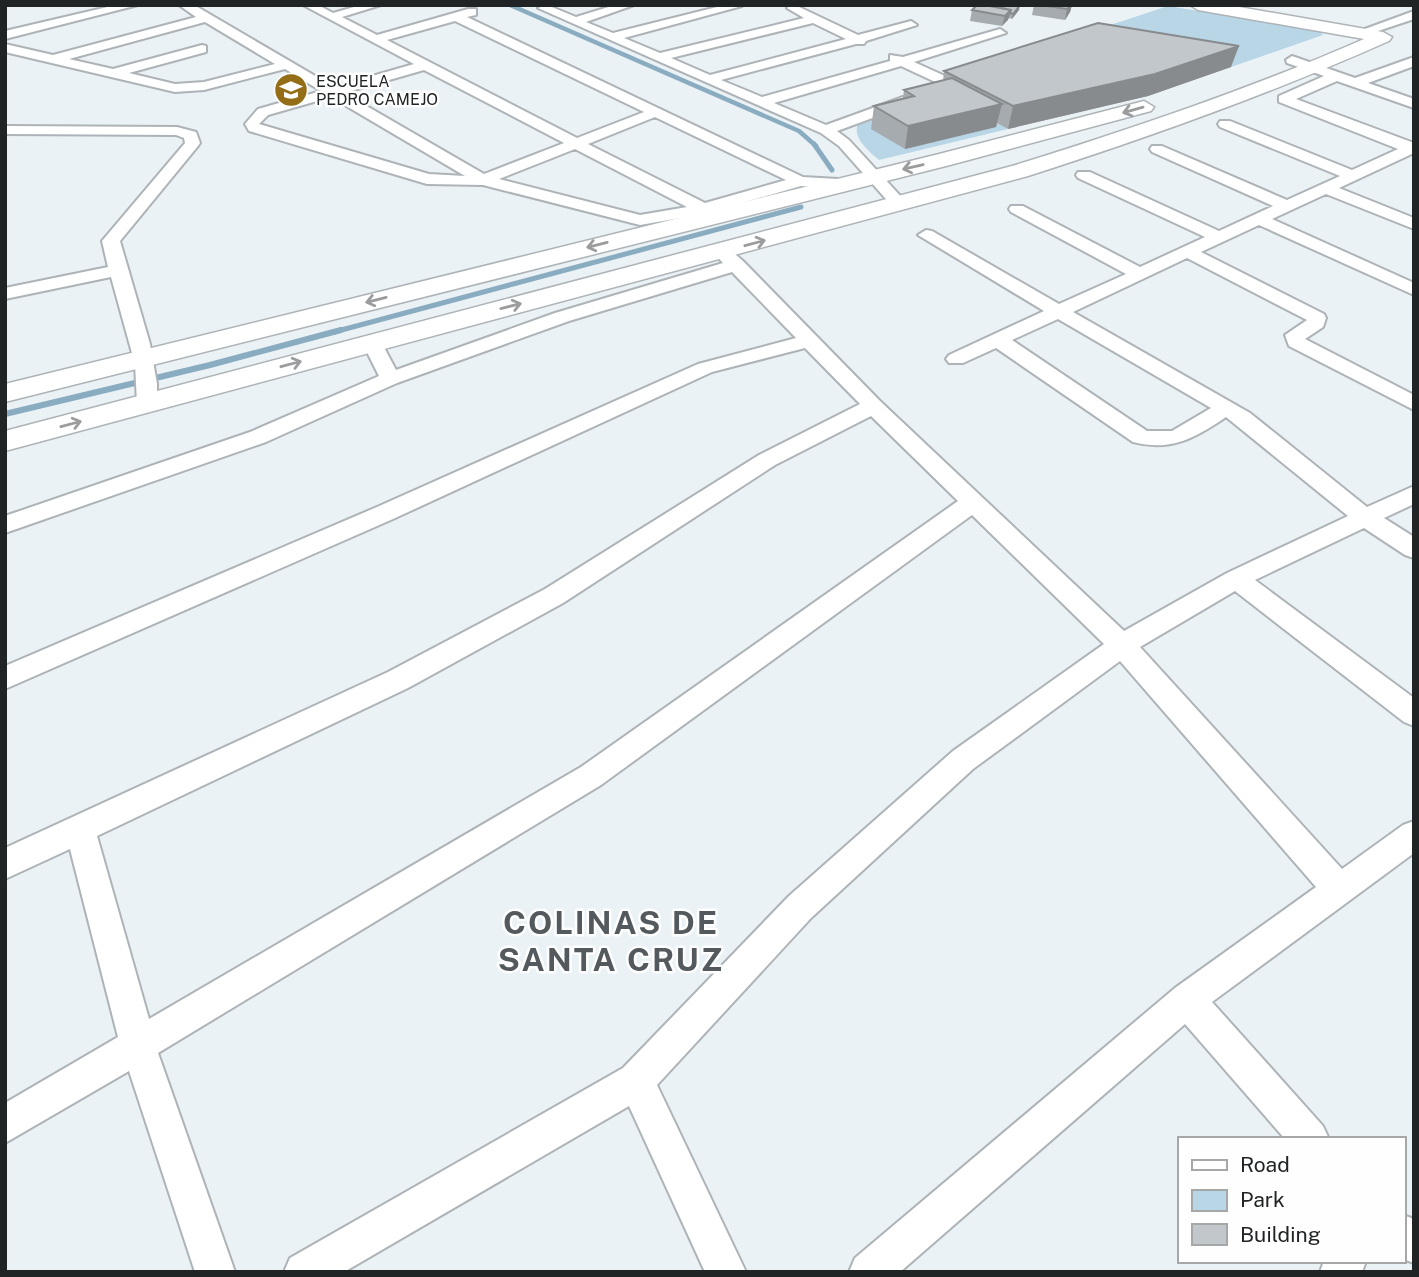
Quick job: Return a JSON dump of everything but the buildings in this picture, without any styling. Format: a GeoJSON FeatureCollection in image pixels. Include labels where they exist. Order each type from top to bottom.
{"type":"FeatureCollection","features":[{"type":"Feature","properties":{"kind":"main road"},"geometry":{"type":"LineString","coordinates":[[1198,5],[1360,39]]}},
{"type":"Feature","properties":{"kind":"main road"},"geometry":{"type":"LineString","coordinates":[[5,442],[148,398],[729,258],[900,204],[1093,148],[1360,39]]}},
{"type":"Feature","properties":{"kind":"main road"},"geometry":{"type":"LineString","coordinates":[[5,393],[144,363],[1137,109],[1302,64]]}},
{"type":"Feature","properties":{"kind":"street"},"geometry":{"type":"LineString","coordinates":[[5,36],[132,5]]}},
{"type":"Feature","properties":{"kind":"street"},"geometry":{"type":"LineString","coordinates":[[184,5],[483,180],[628,219],[652,219],[703,209],[800,181],[838,184]]}},
{"type":"Feature","properties":{"kind":"street"},"geometry":{"type":"LineString","coordinates":[[309,5],[422,66],[703,209]]}},
{"type":"Feature","properties":{"kind":"street"},"geometry":{"type":"LineString","coordinates":[[330,17],[375,5]]}},
{"type":"Feature","properties":{"kind":"street"},"geometry":{"type":"LineString","coordinates":[[576,22],[628,5]]}},
{"type":"Feature","properties":{"kind":"street"},"geometry":{"type":"LineString","coordinates":[[613,37],[736,6]]}},
{"type":"Feature","properties":{"kind":"street"},"geometry":{"type":"LineString","coordinates":[[544,8],[826,130],[844,143],[900,204]]}},
{"type":"Feature","properties":{"kind":"street"},"geometry":{"type":"LineString","coordinates":[[793,8],[900,61],[958,82],[826,130]]}},
{"type":"Feature","properties":{"kind":"street"},"geometry":{"type":"LineString","coordinates":[[374,40],[480,9]]}},
{"type":"Feature","properties":{"kind":"street"},"geometry":{"type":"LineString","coordinates":[[1360,39],[1414,15]]}},
{"type":"Feature","properties":{"kind":"street"},"geometry":{"type":"LineString","coordinates":[[457,17],[800,181]]}},
{"type":"Feature","properties":{"kind":"street"},"geometry":{"type":"LineString","coordinates":[[57,58],[205,18]]}},
{"type":"Feature","properties":{"kind":"street"},"geometry":{"type":"LineString","coordinates":[[661,57],[814,19]]}},
{"type":"Feature","properties":{"kind":"street"},"geometry":{"type":"LineString","coordinates":[[709,79],[911,25]]}},
{"type":"Feature","properties":{"kind":"street"},"geometry":{"type":"LineString","coordinates":[[1360,39],[1414,28]]}},
{"type":"Feature","properties":{"kind":"street"},"geometry":{"type":"LineString","coordinates":[[761,102],[1000,33]]}},
{"type":"Feature","properties":{"kind":"street"},"geometry":{"type":"LineString","coordinates":[[5,48],[57,58],[175,88],[189,88],[285,65]]}},
{"type":"Feature","properties":{"kind":"street"},"geometry":{"type":"LineString","coordinates":[[116,73],[202,48]]}},
{"type":"Feature","properties":{"kind":"street"},"geometry":{"type":"LineString","coordinates":[[1355,83],[1414,61]]}},
{"type":"Feature","properties":{"kind":"street"},"geometry":{"type":"LineString","coordinates":[[1302,64],[1414,104]]}},
{"type":"Feature","properties":{"kind":"street"},"geometry":{"type":"LineString","coordinates":[[422,66],[337,93],[263,112],[252,124],[254,128],[427,179],[483,180],[658,111]]}},
{"type":"Feature","properties":{"kind":"street"},"geometry":{"type":"LineString","coordinates":[[1336,76],[1284,99],[1412,148]]}},
{"type":"Feature","properties":{"kind":"street"},"geometry":{"type":"LineString","coordinates":[[1225,124],[1352,176]]}},
{"type":"Feature","properties":{"kind":"street"},"geometry":{"type":"LineString","coordinates":[[5,130],[177,131],[191,135],[193,143],[111,241],[116,271],[144,363],[148,398]]}},
{"type":"Feature","properties":{"kind":"street"},"geometry":{"type":"LineString","coordinates":[[956,359],[1412,148]]}},
{"type":"Feature","properties":{"kind":"street"},"geometry":{"type":"LineString","coordinates":[[1157,149],[1287,206]]}},
{"type":"Feature","properties":{"kind":"street"},"geometry":{"type":"LineString","coordinates":[[1084,175],[1219,237]]}},
{"type":"Feature","properties":{"kind":"street"},"geometry":{"type":"LineString","coordinates":[[1325,188],[1414,225]]}},
{"type":"Feature","properties":{"kind":"street"},"geometry":{"type":"LineString","coordinates":[[1017,209],[1140,274]]}},
{"type":"Feature","properties":{"kind":"street"},"geometry":{"type":"LineString","coordinates":[[1259,219],[1414,289]]}},
{"type":"Feature","properties":{"kind":"street"},"geometry":{"type":"LineString","coordinates":[[926,235],[1243,418],[1366,518],[1414,549]]}},
{"type":"Feature","properties":{"kind":"street"},"geometry":{"type":"LineString","coordinates":[[1188,252],[1317,318],[1316,323],[1295,335],[1296,342],[1414,404]]}},
{"type":"Feature","properties":{"kind":"street"},"geometry":{"type":"LineString","coordinates":[[5,525],[258,437],[390,379],[729,258],[873,406],[1122,645],[1339,889]]}},
{"type":"Feature","properties":{"kind":"street"},"geometry":{"type":"LineString","coordinates":[[5,293],[116,271]]}},
{"type":"Feature","properties":{"kind":"street"},"geometry":{"type":"LineString","coordinates":[[998,340],[1142,438],[1158,442],[1174,440],[1226,408]]}},
{"type":"Feature","properties":{"kind":"street"},"geometry":{"type":"LineString","coordinates":[[5,678],[384,513],[705,368],[809,341]]}},
{"type":"Feature","properties":{"kind":"street"},"geometry":{"type":"LineString","coordinates":[[372,342],[390,379]]}},
{"type":"Feature","properties":{"kind":"street"},"geometry":{"type":"LineString","coordinates":[[5,863],[398,680],[554,596],[767,460],[873,406]]}},
{"type":"Feature","properties":{"kind":"street"},"geometry":{"type":"LineString","coordinates":[[304,1272],[636,1081],[800,907],[963,760],[1122,645],[1236,579],[1414,494]]}},
{"type":"Feature","properties":{"kind":"street"},"geometry":{"type":"LineString","coordinates":[[5,1124],[591,776],[975,501]]}},
{"type":"Feature","properties":{"kind":"street"},"geometry":{"type":"LineString","coordinates":[[1236,579],[1414,714]]}},
{"type":"Feature","properties":{"kind":"street"},"geometry":{"type":"LineString","coordinates":[[80,829],[138,1045],[215,1272]]}},
{"type":"Feature","properties":{"kind":"street"},"geometry":{"type":"LineString","coordinates":[[869,1272],[1187,1000],[1414,835]]}},
{"type":"Feature","properties":{"kind":"street"},"geometry":{"type":"LineString","coordinates":[[1187,1000],[1308,1137]]}},
{"type":"Feature","properties":{"kind":"street"},"geometry":{"type":"LineString","coordinates":[[636,1081],[726,1272]]}},
{"type":"Feature","properties":{"kind":"green space"},"geometry":{"type":"Polygon","coordinates":[[[1168,6],[1320,31],[1323,35],[1231,67],[1068,39],[1168,6]]]}},
{"type":"Feature","properties":{"kind":"green space"},"geometry":{"type":"Polygon","coordinates":[[[941,92],[1008,129],[879,160],[860,141],[857,129],[862,118],[941,92]]]}},
{"type":"Feature","properties":{"kind":"waterway"},"geometry":{"type":"LineString","coordinates":[[510,5],[799,131],[814,145]]}},
{"type":"Feature","properties":{"kind":"waterway"},"geometry":{"type":"LineString","coordinates":[[814,145],[832,170]]}},
{"type":"Feature","properties":{"kind":"waterway"},"geometry":{"type":"LineString","coordinates":[[334,332],[801,207]]}},
{"type":"Feature","properties":{"kind":"waterway"},"geometry":{"type":"LineString","coordinates":[[5,414],[210,365],[341,330]]}},
{"type":"Feature","properties":{"kind":"place","name":"ESCUELA PEDRO CAMEJO"},"geometry":{"type":"Point","coordinates":[291,90]}},
{"type":"Feature","properties":{"kind":"district","name":"COLINAS DE SANTA CRUZ"},"geometry":{"type":"Point","coordinates":[611,942]}}]}
